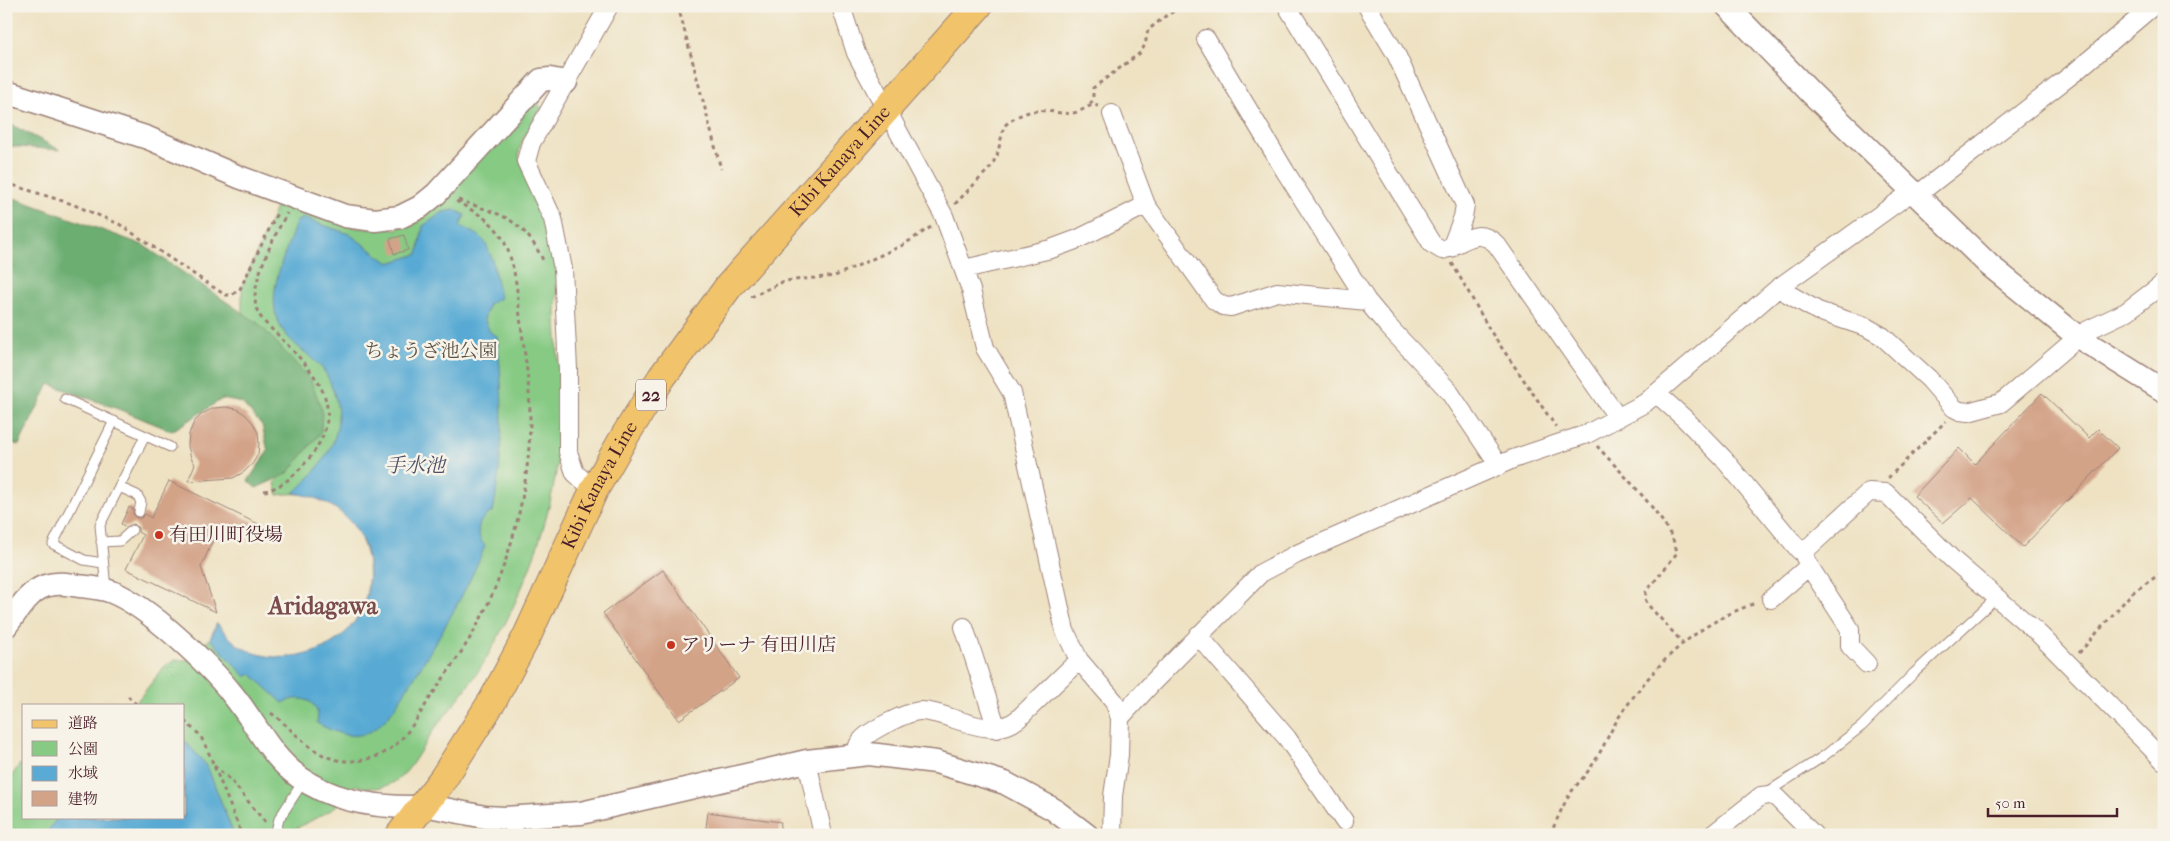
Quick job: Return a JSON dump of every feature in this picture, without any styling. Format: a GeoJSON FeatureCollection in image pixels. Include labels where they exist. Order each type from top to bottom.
{"type":"FeatureCollection","features":[{"type":"Feature","properties":{"kind":"main road","name":"Kibi Kanaya Line"},"geometry":{"type":"LineString","coordinates":[[400,835],[464,748],[498,692],[527,636],[594,490],[662,377],[729,286],[978,6]]}},
{"type":"Feature","properties":{"kind":"street"},"geometry":{"type":"LineString","coordinates":[[594,490],[575,473],[568,452],[568,369],[564,269],[553,219],[526,161],[531,143],[609,6]]}},
{"type":"Feature","properties":{"kind":"street"},"geometry":{"type":"LineString","coordinates":[[841,6],[856,53],[940,208],[971,290],[985,348],[1012,393],[1065,632],[1080,660],[1114,702],[1120,718],[1119,755],[1113,796],[1112,835]]}},
{"type":"Feature","properties":{"kind":"street"},"geometry":{"type":"LineString","coordinates":[[1287,6],[1432,244],[1442,250],[1472,237],[1481,235],[1489,237],[1497,245],[1618,418]]}},
{"type":"Feature","properties":{"kind":"street"},"geometry":{"type":"LineString","coordinates":[[1367,6],[1396,54],[1465,204],[1463,217],[1450,248]]}},
{"type":"Feature","properties":{"kind":"street"},"geometry":{"type":"LineString","coordinates":[[1727,6],[1811,93],[1989,265],[2078,337],[2164,391]]}},
{"type":"Feature","properties":{"kind":"street"},"geometry":{"type":"LineString","coordinates":[[1120,718],[1198,635],[1262,573],[1297,554],[1499,466],[1587,434],[1657,394],[1778,288],[1915,193],[2075,72],[2153,6]]}},
{"type":"Feature","properties":{"kind":"street"},"geometry":{"type":"LineString","coordinates":[[1206,39],[1285,171],[1367,301],[1448,390],[1499,466]]}},
{"type":"Feature","properties":{"kind":"street"},"geometry":{"type":"LineString","coordinates":[[6,92],[148,138],[239,177],[345,216],[375,220],[400,217],[420,208],[444,192],[534,85],[541,80],[550,79],[566,82]]}},
{"type":"Feature","properties":{"kind":"street"},"geometry":{"type":"LineString","coordinates":[[1112,114],[1146,205],[1214,300],[1223,306],[1231,307],[1277,292],[1367,301]]}},
{"type":"Feature","properties":{"kind":"street"},"geometry":{"type":"LineString","coordinates":[[964,269],[1051,248],[1078,239],[1146,205]]}},
{"type":"Feature","properties":{"kind":"street"},"geometry":{"type":"LineString","coordinates":[[1778,288],[1818,311],[1866,327],[1882,336],[1929,379],[1957,410],[1968,412],[2001,403],[2086,331],[2126,312],[2164,283]]}},
{"type":"Feature","properties":{"kind":"street"},"geometry":{"type":"LineString","coordinates":[[1657,394],[1686,419],[1723,458],[1806,558],[1850,629],[1850,646],[1867,664]]}},
{"type":"Feature","properties":{"kind":"street"},"geometry":{"type":"LineString","coordinates":[[1771,599],[1806,558],[1869,492],[1886,493],[1952,559],[2039,634],[2164,761]]}},
{"type":"Feature","properties":{"kind":"street"},"geometry":{"type":"LineString","coordinates":[[6,626],[34,592],[44,586],[64,583],[106,590],[122,596],[143,610],[204,663],[234,696],[266,745],[283,764],[304,780],[348,799],[392,807],[423,806],[485,817],[513,826],[555,816],[596,810],[806,761],[857,755],[892,755],[945,764],[1005,783],[1053,809],[1087,835]]}},
{"type":"Feature","properties":{"kind":"street"},"geometry":{"type":"LineString","coordinates":[[964,627],[997,729]]}},
{"type":"Feature","properties":{"kind":"street"},"geometry":{"type":"LineString","coordinates":[[1198,635],[1287,738],[1344,821]]}},
{"type":"Feature","properties":{"kind":"street"},"geometry":{"type":"LineString","coordinates":[[857,755],[857,747],[869,733],[919,711],[997,729],[1007,727],[1018,719],[1080,660]]}},
{"type":"Feature","properties":{"kind":"street"},"geometry":{"type":"LineString","coordinates":[[806,761],[823,835]]}},
{"type":"Feature","properties":{"kind":"street"},"geometry":{"type":"LineString","coordinates":[[1712,835],[1761,796],[1770,795],[1776,797],[1814,835]]}},
{"type":"Feature","properties":{"kind":"lane"},"geometry":{"type":"LineString","coordinates":[[66,399],[170,447]]}},
{"type":"Feature","properties":{"kind":"lane"},"geometry":{"type":"LineString","coordinates":[[103,564],[84,560],[53,544],[114,421]]}},
{"type":"Feature","properties":{"kind":"lane"},"geometry":{"type":"LineString","coordinates":[[106,590],[100,525],[145,436]]}},
{"type":"Feature","properties":{"kind":"lane"},"geometry":{"type":"LineString","coordinates":[[119,487],[137,495],[142,502],[139,512]]}},
{"type":"Feature","properties":{"kind":"lane"},"geometry":{"type":"LineString","coordinates":[[101,542],[120,540],[132,530]]}},
{"type":"Feature","properties":{"kind":"lane"},"geometry":{"type":"LineString","coordinates":[[1761,796],[1783,780],[1824,756],[1867,721],[1914,673],[1996,598]]}},
{"type":"Feature","properties":{"kind":"lane"},"geometry":{"type":"LineString","coordinates":[[276,834],[279,820],[304,780]]}},
{"type":"Feature","properties":{"kind":"path"},"geometry":{"type":"LineString","coordinates":[[678,6],[720,169]]}},
{"type":"Feature","properties":{"kind":"path"},"geometry":{"type":"LineString","coordinates":[[1090,105],[1093,100],[1093,88],[1143,49],[1146,45],[1148,30],[1167,15],[1184,6]]}},
{"type":"Feature","properties":{"kind":"path"},"geometry":{"type":"LineString","coordinates":[[6,183],[72,204],[119,224],[225,295],[232,295],[240,290],[291,196]]}},
{"type":"Feature","properties":{"kind":"path"},"geometry":{"type":"LineString","coordinates":[[444,192],[459,200],[489,209],[511,221],[533,244],[546,265]]}},
{"type":"Feature","properties":{"kind":"path"},"geometry":{"type":"LineString","coordinates":[[264,708],[313,750],[323,756],[346,761],[372,759],[385,754],[396,746],[410,727],[465,645],[489,602],[500,574],[517,524],[526,476],[528,450],[529,393],[518,300],[511,263],[503,240],[496,229],[487,220],[444,192]]}},
{"type":"Feature","properties":{"kind":"path"},"geometry":{"type":"LineString","coordinates":[[264,491],[284,484],[310,457],[327,428],[329,413],[325,396],[309,369],[261,318],[256,306],[256,293],[263,267],[291,196]]}},
{"type":"Feature","properties":{"kind":"path"},"geometry":{"type":"LineString","coordinates":[[1450,248],[1452,264],[1491,332],[1566,441]]}},
{"type":"Feature","properties":{"kind":"path"},"geometry":{"type":"LineString","coordinates":[[1873,492],[1957,410]]}},
{"type":"Feature","properties":{"kind":"path"},"geometry":{"type":"LineString","coordinates":[[1587,434],[1656,512],[1676,545],[1677,553],[1646,592],[1645,599],[1648,605],[1682,642]]}},
{"type":"Feature","properties":{"kind":"path"},"geometry":{"type":"LineString","coordinates":[[2069,665],[2132,593],[2164,571]]}},
{"type":"Feature","properties":{"kind":"path"},"geometry":{"type":"LineString","coordinates":[[1550,835],[1572,792],[1591,767],[1618,719],[1641,688],[1682,642],[1706,626],[1736,610],[1771,599]]}},
{"type":"Feature","properties":{"kind":"path"},"geometry":{"type":"LineString","coordinates":[[128,696],[136,704]]}},
{"type":"Feature","properties":{"kind":"path"},"geometry":{"type":"LineString","coordinates":[[185,722],[200,736],[242,835]]}},
{"type":"Feature","properties":{"kind":"path"},"geometry":{"type":"LineString","coordinates":[[214,766],[230,778],[276,834]]}},
{"type":"Feature","properties":{"kind":"green space","name":"ちょうざ池公園"},"geometry":{"type":"Polygon","coordinates":[[[533,101],[542,108],[525,135],[520,147],[519,158],[545,220],[557,265],[556,313],[560,415],[559,449],[550,503],[534,557],[524,583],[482,666],[430,735],[415,760],[397,780],[386,786],[372,788],[355,785],[333,809],[284,835],[6,835],[6,784],[20,764],[22,765],[22,818],[185,818],[185,704],[135,704],[164,667],[175,660],[187,660],[210,639],[217,623],[229,638],[240,647],[257,654],[286,658],[314,652],[327,646],[349,629],[358,616],[365,601],[368,585],[368,568],[366,552],[352,523],[327,502],[303,494],[278,495],[275,483],[302,451],[242,309],[242,287],[278,203],[357,228],[397,229],[419,218],[533,101]]]}},
{"type":"Feature","properties":{"kind":"green space"},"geometry":{"type":"Polygon","coordinates":[[[6,122],[60,150],[6,146],[6,122]]]}},
{"type":"Feature","properties":{"kind":"green space"},"geometry":{"type":"Polygon","coordinates":[[[6,195],[143,245],[259,324],[310,379],[322,410],[321,432],[287,474],[256,488],[248,481],[268,451],[262,425],[242,403],[222,399],[172,431],[49,384],[19,445],[7,442],[6,195]]]}},
{"type":"Feature","properties":{"kind":"water","name":"手水池"},"geometry":{"type":"Polygon","coordinates":[[[455,210],[465,215],[460,226],[478,235],[485,242],[492,259],[500,298],[489,304],[484,319],[490,332],[497,336],[502,402],[501,446],[493,512],[483,518],[479,526],[479,536],[485,546],[469,582],[441,633],[398,703],[383,722],[371,731],[357,735],[343,734],[317,723],[318,715],[316,709],[308,701],[296,699],[283,703],[251,674],[246,677],[210,639],[217,623],[237,644],[261,655],[295,656],[312,652],[328,646],[342,636],[362,608],[368,587],[369,568],[365,549],[358,533],[347,518],[332,506],[314,498],[294,493],[314,472],[330,449],[338,423],[337,408],[333,390],[325,372],[290,339],[280,326],[275,307],[276,282],[296,222],[303,218],[349,234],[389,263],[418,254],[423,226],[443,212],[455,210]]]}},
{"type":"Feature","properties":{"kind":"water"},"geometry":{"type":"Polygon","coordinates":[[[185,741],[207,766],[234,835],[45,835],[57,818],[185,818],[185,741]]]}},
{"type":"Feature","properties":{"kind":"building"},"geometry":{"type":"Polygon","coordinates":[[[404,235],[408,250],[394,254],[390,239],[404,235]]]}},
{"type":"Feature","properties":{"kind":"building"},"geometry":{"type":"Polygon","coordinates":[[[2042,393],[2089,438],[2098,429],[2118,448],[2023,547],[1972,498],[1943,523],[1914,496],[1959,448],[1975,464],[2042,393]]]}},
{"type":"Feature","properties":{"kind":"building"},"geometry":{"type":"Polygon","coordinates":[[[226,407],[237,409],[253,423],[258,433],[258,454],[253,463],[244,472],[233,478],[188,481],[195,464],[191,458],[188,446],[189,434],[194,422],[202,414],[214,408],[226,407]]]}},
{"type":"Feature","properties":{"kind":"building"},"geometry":{"type":"Polygon","coordinates":[[[169,481],[258,524],[213,540],[201,567],[216,612],[126,569],[143,535],[138,532],[138,528],[134,524],[126,527],[121,524],[129,507],[133,509],[133,514],[137,518],[141,518],[145,514],[151,518],[169,481]]]}},
{"type":"Feature","properties":{"kind":"building","name":"アリーナ 有田川店"},"geometry":{"type":"Polygon","coordinates":[[[663,570],[739,678],[679,720],[603,613],[663,570]]]}},
{"type":"Feature","properties":{"kind":"building"},"geometry":{"type":"Polygon","coordinates":[[[708,812],[781,822],[779,835],[705,835],[708,812]]]}},
{"type":"Feature","properties":{"kind":"place","name":"有田川町役場"},"geometry":{"type":"Point","coordinates":[159,535]}},
{"type":"Feature","properties":{"kind":"place","name":"アリーナ 有田川店"},"geometry":{"type":"Point","coordinates":[671,645]}},
{"type":"Feature","properties":{"kind":"district","name":"Aridagawa"},"geometry":{"type":"Point","coordinates":[323,606]}}]}
